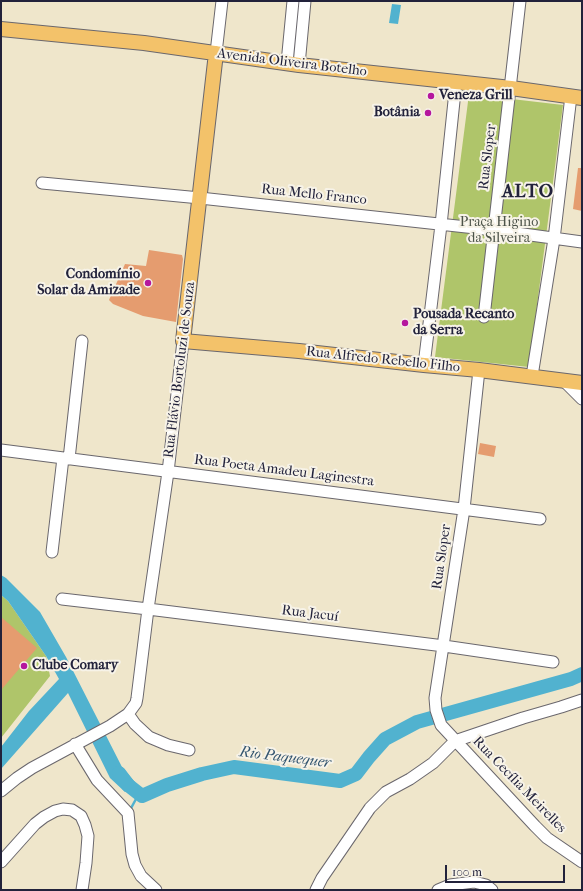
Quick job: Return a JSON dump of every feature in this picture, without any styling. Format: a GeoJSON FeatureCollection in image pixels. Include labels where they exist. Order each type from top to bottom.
{"type":"FeatureCollection","features":[{"type":"Feature","properties":{"kind":"main road","name":"Avenida Oliveira Botelho"},"geometry":{"type":"LineString","coordinates":[[1,29],[144,43],[293,64],[511,88],[577,97]]}},
{"type":"Feature","properties":{"kind":"main road","name":"Rua Flávio Bortoluzi de Souza"},"geometry":{"type":"LineString","coordinates":[[183,341],[216,53]]}},
{"type":"Feature","properties":{"kind":"main road","name":"Rua Alfredo Rebello Filho"},"geometry":{"type":"LineString","coordinates":[[183,341],[299,351],[479,370],[582,383]]}},
{"type":"Feature","properties":{"kind":"street","name":"Rua Flávio Bortoluzi de Souza"},"geometry":{"type":"LineString","coordinates":[[216,53],[222,1]]}},
{"type":"Feature","properties":{"kind":"street"},"geometry":{"type":"LineString","coordinates":[[293,1],[293,64]]}},
{"type":"Feature","properties":{"kind":"street"},"geometry":{"type":"LineString","coordinates":[[293,64],[305,1]]}},
{"type":"Feature","properties":{"kind":"street","name":"Rua Sloper"},"geometry":{"type":"LineString","coordinates":[[484,317],[520,1]]}},
{"type":"Feature","properties":{"kind":"street"},"geometry":{"type":"LineString","coordinates":[[424,365],[456,82]]}},
{"type":"Feature","properties":{"kind":"street"},"geometry":{"type":"LineString","coordinates":[[532,376],[577,97]]}},
{"type":"Feature","properties":{"kind":"street","name":"Rua Mello Franco"},"geometry":{"type":"LineString","coordinates":[[42,182],[494,230],[582,242]]}},
{"type":"Feature","properties":{"kind":"street"},"geometry":{"type":"LineString","coordinates":[[52,552],[82,341]]}},
{"type":"Feature","properties":{"kind":"street","name":"Rua Flávio Bortoluzi de Souza"},"geometry":{"type":"LineString","coordinates":[[1,791],[32,768],[110,726],[128,714],[133,708],[137,698],[168,472],[183,341]]}},
{"type":"Feature","properties":{"kind":"street","name":"Rua Sloper"},"geometry":{"type":"LineString","coordinates":[[455,741],[441,725],[436,710],[435,698],[464,509],[479,370]]}},
{"type":"Feature","properties":{"kind":"street"},"geometry":{"type":"LineString","coordinates":[[563,380],[582,400]]}},
{"type":"Feature","properties":{"kind":"street","name":"Rua Poeta Amadeu Laginestra"},"geometry":{"type":"LineString","coordinates":[[1,450],[540,519]]}},
{"type":"Feature","properties":{"kind":"street","name":"Rua Jacuí"},"geometry":{"type":"LineString","coordinates":[[62,599],[444,646],[553,662]]}},
{"type":"Feature","properties":{"kind":"street"},"geometry":{"type":"LineString","coordinates":[[316,890],[322,878],[375,802],[392,788],[423,771],[455,741],[582,700]]}},
{"type":"Feature","properties":{"kind":"street"},"geometry":{"type":"LineString","coordinates":[[128,714],[135,724],[149,737],[189,750]]}},
{"type":"Feature","properties":{"kind":"street"},"geometry":{"type":"LineString","coordinates":[[80,741],[97,780],[128,813],[135,865],[141,876],[156,890]]}},
{"type":"Feature","properties":{"kind":"street","name":"Rua Cecília Meirelles"},"geometry":{"type":"LineString","coordinates":[[455,741],[547,838],[582,862]]}},
{"type":"Feature","properties":{"kind":"street"},"geometry":{"type":"LineString","coordinates":[[1,862],[35,824],[44,817],[55,811],[63,809],[72,810],[81,816],[88,836],[82,890]]}},
{"type":"Feature","properties":{"kind":"street"},"geometry":{"type":"LineString","coordinates":[[438,890],[450,885],[474,882],[486,885],[492,890]]}},
{"type":"Feature","properties":{"kind":"green space","name":"Praça Higino da Silveira"},"geometry":{"type":"Polygon","coordinates":[[[469,94],[563,105],[529,367],[435,357],[469,94]]]}},
{"type":"Feature","properties":{"kind":"green space","name":"Clube Comary"},"geometry":{"type":"Polygon","coordinates":[[[1,595],[8,601],[46,656],[50,676],[1,738],[1,595]]]}},
{"type":"Feature","properties":{"kind":"water"},"geometry":{"type":"Polygon","coordinates":[[[392,4],[401,5],[398,24],[389,23],[392,4]]]}},
{"type":"Feature","properties":{"kind":"water"},"geometry":{"type":"Polygon","coordinates":[[[1,575],[6,578],[40,612],[66,657],[122,767],[135,782],[125,792],[110,778],[68,693],[1,769],[1,747],[29,711],[59,679],[46,656],[8,601],[1,595],[1,575]]]}},
{"type":"Feature","properties":{"kind":"building"},"geometry":{"type":"Polygon","coordinates":[[[578,168],[582,168],[582,211],[573,209],[578,168]]]}},
{"type":"Feature","properties":{"kind":"building","name":"Condomínio Solar da Amizade"},"geometry":{"type":"Polygon","coordinates":[[[149,250],[182,255],[183,259],[176,322],[143,316],[113,304],[109,300],[125,264],[146,266],[149,250]]]}},
{"type":"Feature","properties":{"kind":"building"},"geometry":{"type":"Polygon","coordinates":[[[480,443],[496,446],[494,457],[478,454],[480,443]]]}},
{"type":"Feature","properties":{"kind":"building"},"geometry":{"type":"Polygon","coordinates":[[[1,617],[37,648],[1,690],[1,617]]]}},
{"type":"Feature","properties":{"kind":"waterway","name":"Rio Paquequer"},"geometry":{"type":"LineString","coordinates":[[119,773],[128,785],[142,796],[167,785],[202,774],[234,767],[340,781],[356,774],[385,739],[417,722],[571,679],[582,674]]}},
{"type":"Feature","properties":{"kind":"waterway"},"geometry":{"type":"LineString","coordinates":[[130,810],[136,799],[142,796]]}},
{"type":"Feature","properties":{"kind":"place","name":"Veneza Grill"},"geometry":{"type":"Point","coordinates":[431,96]}},
{"type":"Feature","properties":{"kind":"place","name":"Botânia"},"geometry":{"type":"Point","coordinates":[428,113]}},
{"type":"Feature","properties":{"kind":"place","name":"Condomínio Solar da Amizade"},"geometry":{"type":"Point","coordinates":[148,283]}},
{"type":"Feature","properties":{"kind":"place","name":"Pousada Recanto da Serra"},"geometry":{"type":"Point","coordinates":[405,323]}},
{"type":"Feature","properties":{"kind":"place","name":"Clube Comary"},"geometry":{"type":"Point","coordinates":[24,666]}},
{"type":"Feature","properties":{"kind":"district","name":"ALTO"},"geometry":{"type":"Point","coordinates":[528,193]}}]}
